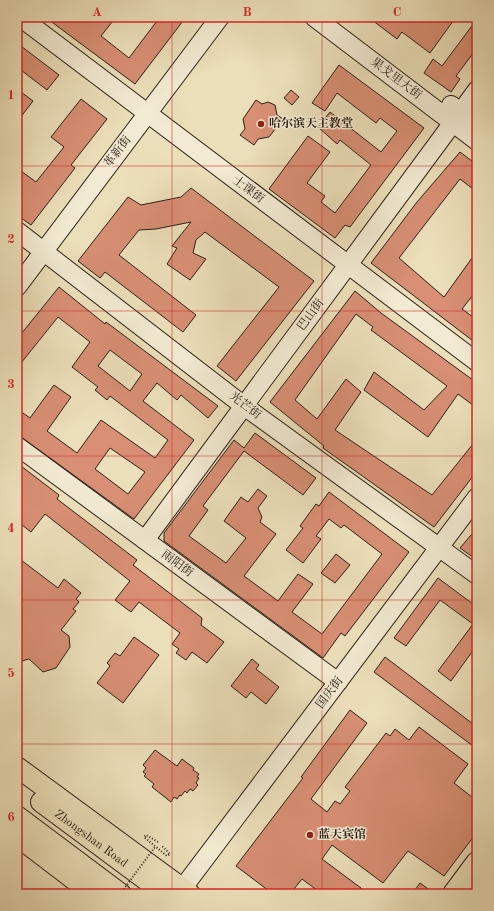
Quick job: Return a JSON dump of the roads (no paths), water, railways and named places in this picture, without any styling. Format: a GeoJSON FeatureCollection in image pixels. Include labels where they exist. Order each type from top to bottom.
{"type":"FeatureCollection","features":[{"type":"Feature","properties":{"kind":"highway"},"geometry":{"type":"LineString","coordinates":[[454,894],[477,862]]}},
{"type":"Feature","properties":{"kind":"highway"},"geometry":{"type":"LineString","coordinates":[[471,894],[477,886]]}},
{"type":"Feature","properties":{"kind":"main road"},"geometry":{"type":"LineString","coordinates":[[17,767],[179,892]]}},
{"type":"Feature","properties":{"kind":"main road","name":"Zhongshan Road"},"geometry":{"type":"LineString","coordinates":[[17,784],[179,892]]}},
{"type":"Feature","properties":{"kind":"main road"},"geometry":{"type":"LineString","coordinates":[[17,816],[120,894]]}},
{"type":"Feature","properties":{"kind":"main road"},"geometry":{"type":"LineString","coordinates":[[17,836],[93,894]]}},
{"type":"Feature","properties":{"kind":"street","name":"士课街"},"geometry":{"type":"LineString","coordinates":[[20,17],[477,362]]}},
{"type":"Feature","properties":{"kind":"street","name":"革新街"},"geometry":{"type":"LineString","coordinates":[[17,287],[220,17]]}},
{"type":"Feature","properties":{"kind":"street","name":"果戈里大街"},"geometry":{"type":"LineString","coordinates":[[314,17],[457,118],[477,125]]}},
{"type":"Feature","properties":{"kind":"street","name":"果戈里大街"},"geometry":{"type":"LineString","coordinates":[[332,17],[457,118],[477,141]]}},
{"type":"Feature","properties":{"kind":"street","name":"巴山街"},"geometry":{"type":"LineString","coordinates":[[145,540],[477,90]]}},
{"type":"Feature","properties":{"kind":"street","name":"光芒街"},"geometry":{"type":"LineString","coordinates":[[17,231],[244,406],[440,546],[477,575]]}},
{"type":"Feature","properties":{"kind":"street","name":"雨阳街"},"geometry":{"type":"LineString","coordinates":[[17,446],[338,682]]}},
{"type":"Feature","properties":{"kind":"street","name":"国庆街"},"geometry":{"type":"LineString","coordinates":[[179,892],[477,497]]}},
{"type":"Feature","properties":{"kind":"place","name":"哈尔滨天主教堂"},"geometry":{"type":"Point","coordinates":[261,124]}},
{"type":"Feature","properties":{"kind":"place","name":"蓝天宾馆"},"geometry":{"type":"Point","coordinates":[310,835]}}]}
